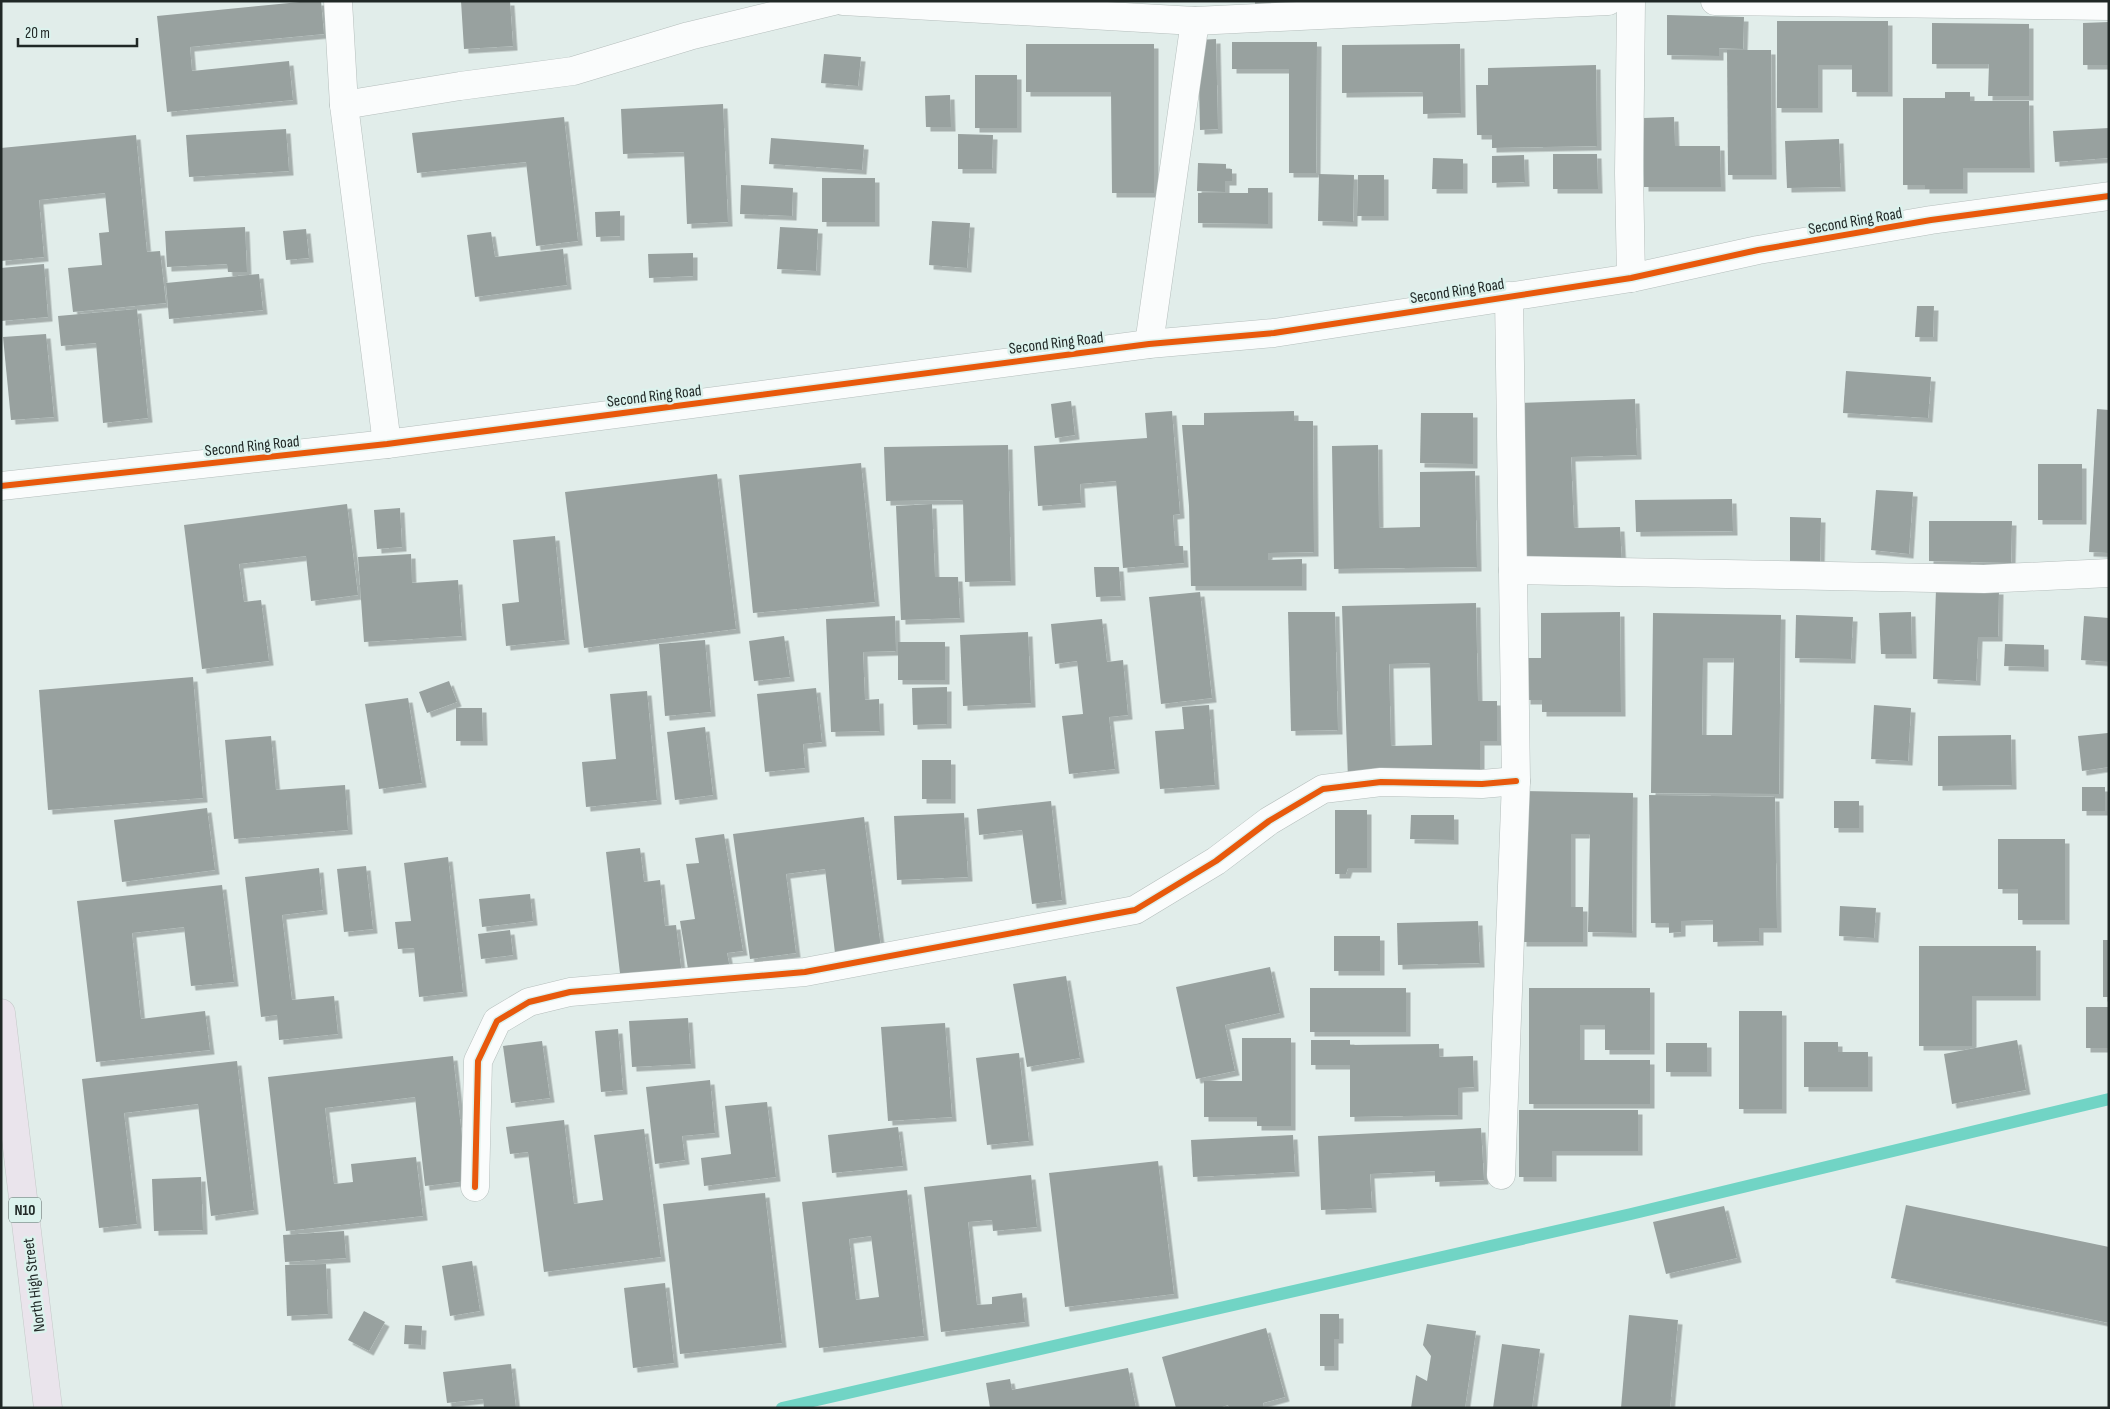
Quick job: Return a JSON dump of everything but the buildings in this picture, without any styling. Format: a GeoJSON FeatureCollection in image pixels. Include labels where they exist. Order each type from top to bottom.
{"type":"FeatureCollection","features":[{"type":"Feature","properties":{"kind":"highway","name":"North High Street"},"geometry":{"type":"LineString","coordinates":[[1,1013],[48,1408]]}},
{"type":"Feature","properties":{"kind":"street"},"geometry":{"type":"LineString","coordinates":[[338,1],[344,105],[387,444]]}},
{"type":"Feature","properties":{"kind":"street"},"geometry":{"type":"LineString","coordinates":[[344,105],[460,86],[573,71],[689,36],[834,1]]}},
{"type":"Feature","properties":{"kind":"street"},"geometry":{"type":"LineString","coordinates":[[844,1],[1195,21],[1608,1]]}},
{"type":"Feature","properties":{"kind":"street"},"geometry":{"type":"LineString","coordinates":[[1631,278],[1629,173],[1632,1]]}},
{"type":"Feature","properties":{"kind":"street"},"geometry":{"type":"LineString","coordinates":[[1715,1],[2109,6]]}},
{"type":"Feature","properties":{"kind":"street"},"geometry":{"type":"LineString","coordinates":[[1149,344],[1195,21]]}},
{"type":"Feature","properties":{"kind":"street","name":"Second Ring Road"},"geometry":{"type":"LineString","coordinates":[[1,486],[387,444],[1149,344],[1274,333],[1631,278],[1758,250],[1931,220],[2109,196]]}},
{"type":"Feature","properties":{"kind":"street"},"geometry":{"type":"LineString","coordinates":[[1501,1175],[1516,781],[1508,296]]}},
{"type":"Feature","properties":{"kind":"street"},"geometry":{"type":"LineString","coordinates":[[1513,570],[1984,579],[2109,573]]}},
{"type":"Feature","properties":{"kind":"street"},"geometry":{"type":"LineString","coordinates":[[475,1187],[478,1062],[497,1021],[529,1002],[570,992],[805,972],[1135,910],[1216,861],[1269,821],[1323,789],[1381,782],[1482,784],[1516,781]]}},
{"type":"Feature","properties":{"kind":"waterway"},"geometry":{"type":"LineString","coordinates":[[782,1408],[1631,1214],[2109,1099]]}},
{"type":"Feature","properties":{"kind":"cycle path"},"geometry":{"type":"LineString","coordinates":[[1,486],[387,444],[1149,344],[1274,333],[1631,278],[1758,250],[1931,220],[2109,196]]}},
{"type":"Feature","properties":{"kind":"cycle path"},"geometry":{"type":"LineString","coordinates":[[475,1187],[478,1061],[497,1021],[529,1002],[570,992],[805,972],[1135,910],[1216,861],[1269,821],[1323,789],[1381,782],[1482,784],[1516,781]]}}]}
